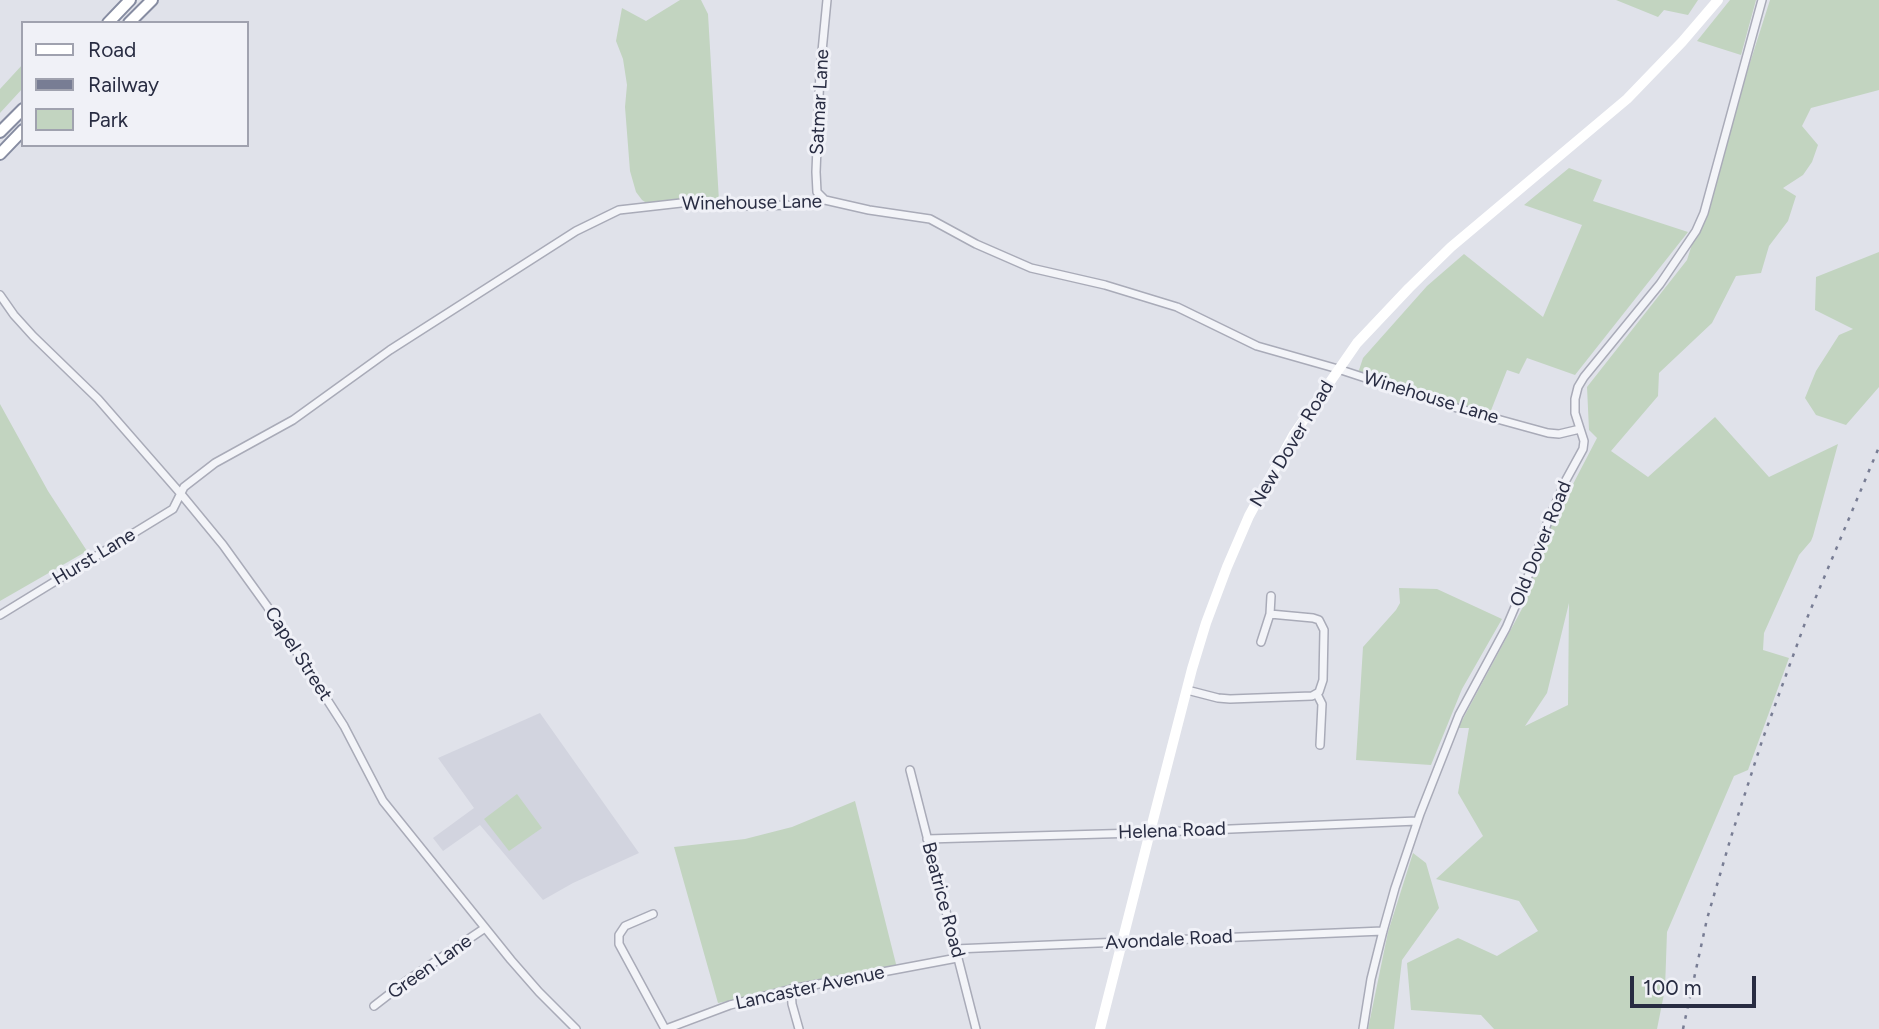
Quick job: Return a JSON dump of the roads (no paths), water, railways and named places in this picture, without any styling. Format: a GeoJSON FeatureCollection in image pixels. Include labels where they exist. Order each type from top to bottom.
{"type":"FeatureCollection","features":[{"type":"Feature","properties":{"kind":"highway"},"geometry":{"type":"LineString","coordinates":[[110,21],[130,0]]}},
{"type":"Feature","properties":{"kind":"highway"},"geometry":{"type":"LineString","coordinates":[[131,21],[152,0]]}},
{"type":"Feature","properties":{"kind":"highway"},"geometry":{"type":"LineString","coordinates":[[0,132],[21,111]]}},
{"type":"Feature","properties":{"kind":"highway"},"geometry":{"type":"LineString","coordinates":[[0,154],[21,132]]}},
{"type":"Feature","properties":{"kind":"main road","name":"New Dover Road"},"geometry":{"type":"LineString","coordinates":[[1100,1029],[1198,650],[1218,589],[1249,516],[1294,434],[1357,343],[1379,318],[1436,260],[1627,99],[1718,0]]}},
{"type":"Feature","properties":{"kind":"street","name":"Satmar Lane"},"geometry":{"type":"LineString","coordinates":[[825,200],[817,192],[816,172],[820,72],[827,0]]}},
{"type":"Feature","properties":{"kind":"street","name":"Old Dover Road"},"geometry":{"type":"LineString","coordinates":[[1363,1029],[1371,979],[1383,931],[1417,821],[1459,715],[1506,628],[1548,521],[1566,480],[1581,455],[1584,445],[1574,403],[1580,384],[1681,256],[1696,230],[1704,213],[1762,0]]}},
{"type":"Feature","properties":{"kind":"street","name":"Winehouse Lane"},"geometry":{"type":"LineString","coordinates":[[181,494],[184,487],[215,463],[293,420],[390,351],[576,231],[619,210],[690,202],[743,206],[798,205],[825,200],[930,219],[976,244],[1031,268],[1105,285],[1177,307],[1257,346],[1457,408],[1548,433],[1559,434],[1580,429]]}},
{"type":"Feature","properties":{"kind":"street","name":"Capel Street"},"geometry":{"type":"LineString","coordinates":[[0,295],[14,315],[97,399],[223,545],[267,606],[344,726],[383,800],[538,992],[576,1029]]}},
{"type":"Feature","properties":{"kind":"street","name":"Hurst Lane"},"geometry":{"type":"LineString","coordinates":[[0,615],[173,509],[181,494]]}},
{"type":"Feature","properties":{"kind":"street"},"geometry":{"type":"LineString","coordinates":[[1261,642],[1270,614],[1271,596]]}},
{"type":"Feature","properties":{"kind":"street"},"geometry":{"type":"LineString","coordinates":[[1187,690],[1224,698],[1317,694],[1322,688],[1323,680],[1324,630],[1321,623],[1313,618],[1270,614]]}},
{"type":"Feature","properties":{"kind":"street"},"geometry":{"type":"LineString","coordinates":[[1317,694],[1322,704],[1320,745]]}},
{"type":"Feature","properties":{"kind":"street","name":"Beatrice Road"},"geometry":{"type":"LineString","coordinates":[[909,771],[976,1029]]}},
{"type":"Feature","properties":{"kind":"street","name":"Helena Road"},"geometry":{"type":"LineString","coordinates":[[927,839],[1417,821]]}},
{"type":"Feature","properties":{"kind":"street"},"geometry":{"type":"LineString","coordinates":[[653,914],[625,926],[619,934],[619,944],[665,1029]]}},
{"type":"Feature","properties":{"kind":"street","name":"Green Lane"},"geometry":{"type":"LineString","coordinates":[[374,1006],[485,928]]}},
{"type":"Feature","properties":{"kind":"street","name":"Avondale Road"},"geometry":{"type":"LineString","coordinates":[[956,949],[1383,931]]}},
{"type":"Feature","properties":{"kind":"street","name":"Lancaster Avenue"},"geometry":{"type":"LineString","coordinates":[[665,1029],[730,1005],[791,989],[957,958]]}},
{"type":"Feature","properties":{"kind":"street"},"geometry":{"type":"LineString","coordinates":[[791,989],[799,1029]]}},
{"type":"Feature","properties":{"kind":"railway"},"geometry":{"type":"LineString","coordinates":[[1683,1029],[1707,919],[1762,741],[1805,623],[1879,447]]}}]}
